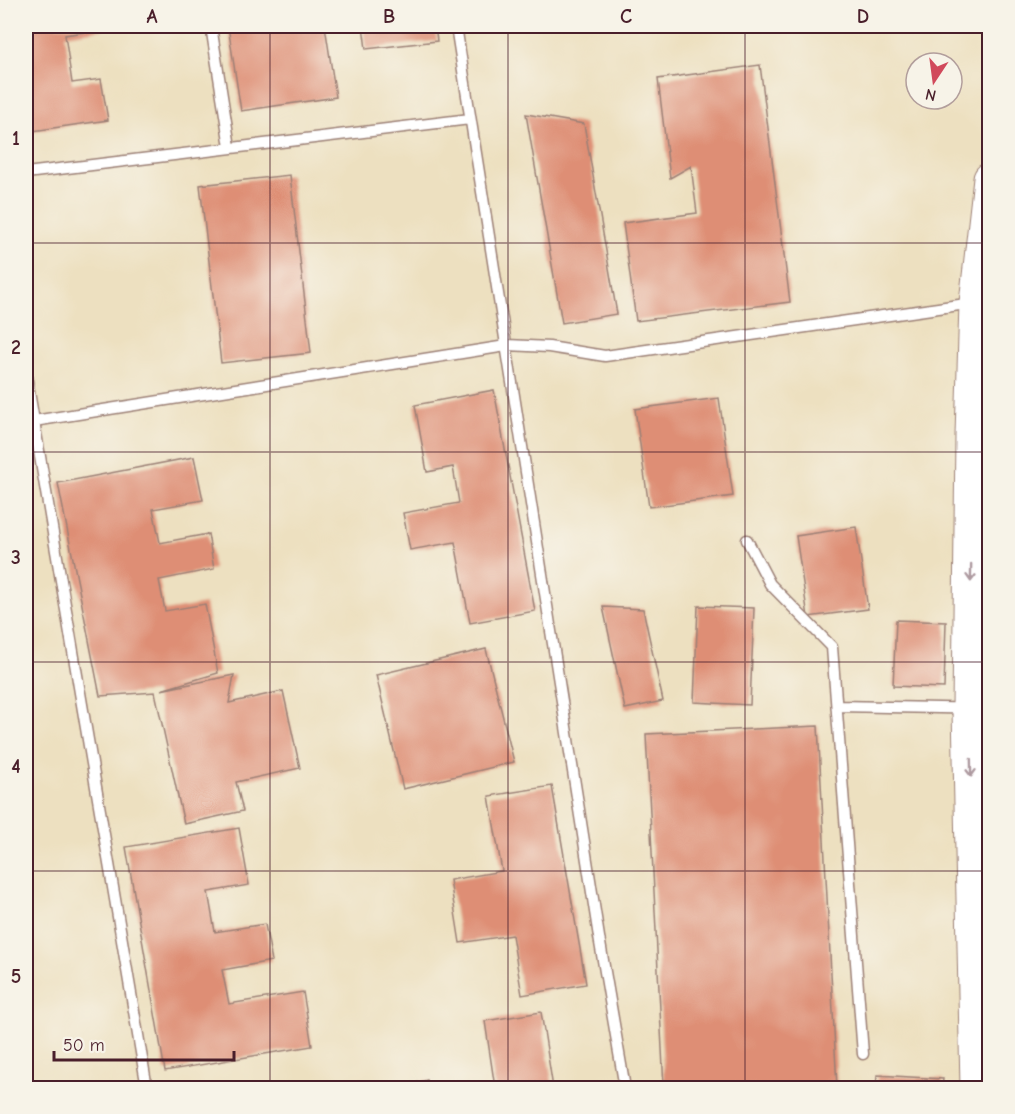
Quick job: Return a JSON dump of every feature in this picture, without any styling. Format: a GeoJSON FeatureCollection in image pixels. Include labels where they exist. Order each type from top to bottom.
{"type":"FeatureCollection","features":[{"type":"Feature","properties":{"kind":"highway"},"geometry":{"type":"LineString","coordinates":[[977,1089],[980,709],[976,508],[990,179]]}},
{"type":"Feature","properties":{"kind":"lane"},"geometry":{"type":"LineString","coordinates":[[211,26],[230,147]]}},
{"type":"Feature","properties":{"kind":"lane"},"geometry":{"type":"LineString","coordinates":[[456,26],[597,926],[625,1089]]}},
{"type":"Feature","properties":{"kind":"lane"},"geometry":{"type":"LineString","coordinates":[[26,173],[470,119]]}},
{"type":"Feature","properties":{"kind":"lane"},"geometry":{"type":"LineString","coordinates":[[34,421],[506,346],[549,347],[605,356],[983,302]]}},
{"type":"Feature","properties":{"kind":"lane"},"geometry":{"type":"LineString","coordinates":[[26,374],[147,1089]]}},
{"type":"Feature","properties":{"kind":"lane"},"geometry":{"type":"LineString","coordinates":[[747,540],[770,584],[832,647],[863,1054]]}},
{"type":"Feature","properties":{"kind":"lane"},"geometry":{"type":"LineString","coordinates":[[838,706],[980,709]]}},
{"type":"Feature","properties":{"kind":"building"},"geometry":{"type":"Polygon","coordinates":[[[26,26],[123,26],[65,35],[72,83],[101,79],[108,120],[26,132],[26,26]]]}},
{"type":"Feature","properties":{"kind":"building"},"geometry":{"type":"Polygon","coordinates":[[[228,26],[325,26],[336,97],[241,111],[228,26]]]}},
{"type":"Feature","properties":{"kind":"building"},"geometry":{"type":"Polygon","coordinates":[[[363,26],[435,26],[437,41],[366,49],[363,26]]]}},
{"type":"Feature","properties":{"kind":"building"},"geometry":{"type":"Polygon","coordinates":[[[760,65],[790,302],[636,321],[623,223],[697,213],[691,166],[670,178],[658,79],[760,65]]]}},
{"type":"Feature","properties":{"kind":"building"},"geometry":{"type":"Polygon","coordinates":[[[526,114],[584,124],[617,314],[562,323],[526,114]]]}},
{"type":"Feature","properties":{"kind":"building"},"geometry":{"type":"Polygon","coordinates":[[[290,175],[311,353],[221,363],[200,185],[290,175]]]}},
{"type":"Feature","properties":{"kind":"building"},"geometry":{"type":"Polygon","coordinates":[[[494,390],[535,611],[470,623],[455,542],[410,550],[403,513],[459,503],[453,467],[427,472],[415,405],[494,390]]]}},
{"type":"Feature","properties":{"kind":"building"},"geometry":{"type":"Polygon","coordinates":[[[719,398],[733,496],[649,507],[635,409],[719,398]]]}},
{"type":"Feature","properties":{"kind":"building"},"geometry":{"type":"Polygon","coordinates":[[[194,457],[203,500],[153,509],[160,543],[208,534],[214,569],[159,580],[165,611],[205,604],[218,673],[161,690],[234,675],[229,703],[283,691],[300,768],[236,782],[243,811],[184,824],[155,692],[100,696],[58,483],[194,457]]]}},
{"type":"Feature","properties":{"kind":"building"},"geometry":{"type":"Polygon","coordinates":[[[856,527],[868,609],[808,617],[796,536],[856,527]]]}},
{"type":"Feature","properties":{"kind":"building"},"geometry":{"type":"Polygon","coordinates":[[[698,606],[754,608],[750,705],[694,702],[698,606]]]}},
{"type":"Feature","properties":{"kind":"building"},"geometry":{"type":"Polygon","coordinates":[[[603,607],[643,609],[663,701],[625,709],[603,607]]]}},
{"type":"Feature","properties":{"kind":"building"},"geometry":{"type":"Polygon","coordinates":[[[896,620],[946,622],[944,688],[893,686],[896,620]]]}},
{"type":"Feature","properties":{"kind":"building"},"geometry":{"type":"Polygon","coordinates":[[[486,649],[514,762],[403,789],[376,675],[486,649]]]}},
{"type":"Feature","properties":{"kind":"building"},"geometry":{"type":"Polygon","coordinates":[[[818,726],[837,1088],[664,1088],[646,734],[818,726]]]}},
{"type":"Feature","properties":{"kind":"building"},"geometry":{"type":"Polygon","coordinates":[[[552,786],[586,984],[522,995],[512,935],[460,943],[450,880],[502,871],[489,796],[552,786]]]}},
{"type":"Feature","properties":{"kind":"building"},"geometry":{"type":"Polygon","coordinates":[[[239,828],[249,885],[208,892],[215,932],[265,924],[272,961],[222,970],[229,1004],[303,992],[312,1046],[165,1071],[126,847],[239,828]]]}},
{"type":"Feature","properties":{"kind":"building"},"geometry":{"type":"Polygon","coordinates":[[[541,1012],[553,1088],[495,1088],[485,1021],[541,1012]]]}},
{"type":"Feature","properties":{"kind":"building"},"geometry":{"type":"Polygon","coordinates":[[[877,1075],[943,1079],[942,1088],[876,1088],[877,1075]]]}},
{"type":"Feature","properties":{"kind":"building"},"geometry":{"type":"Polygon","coordinates":[[[427,1080],[429,1088],[398,1088],[427,1080]]]}}]}
